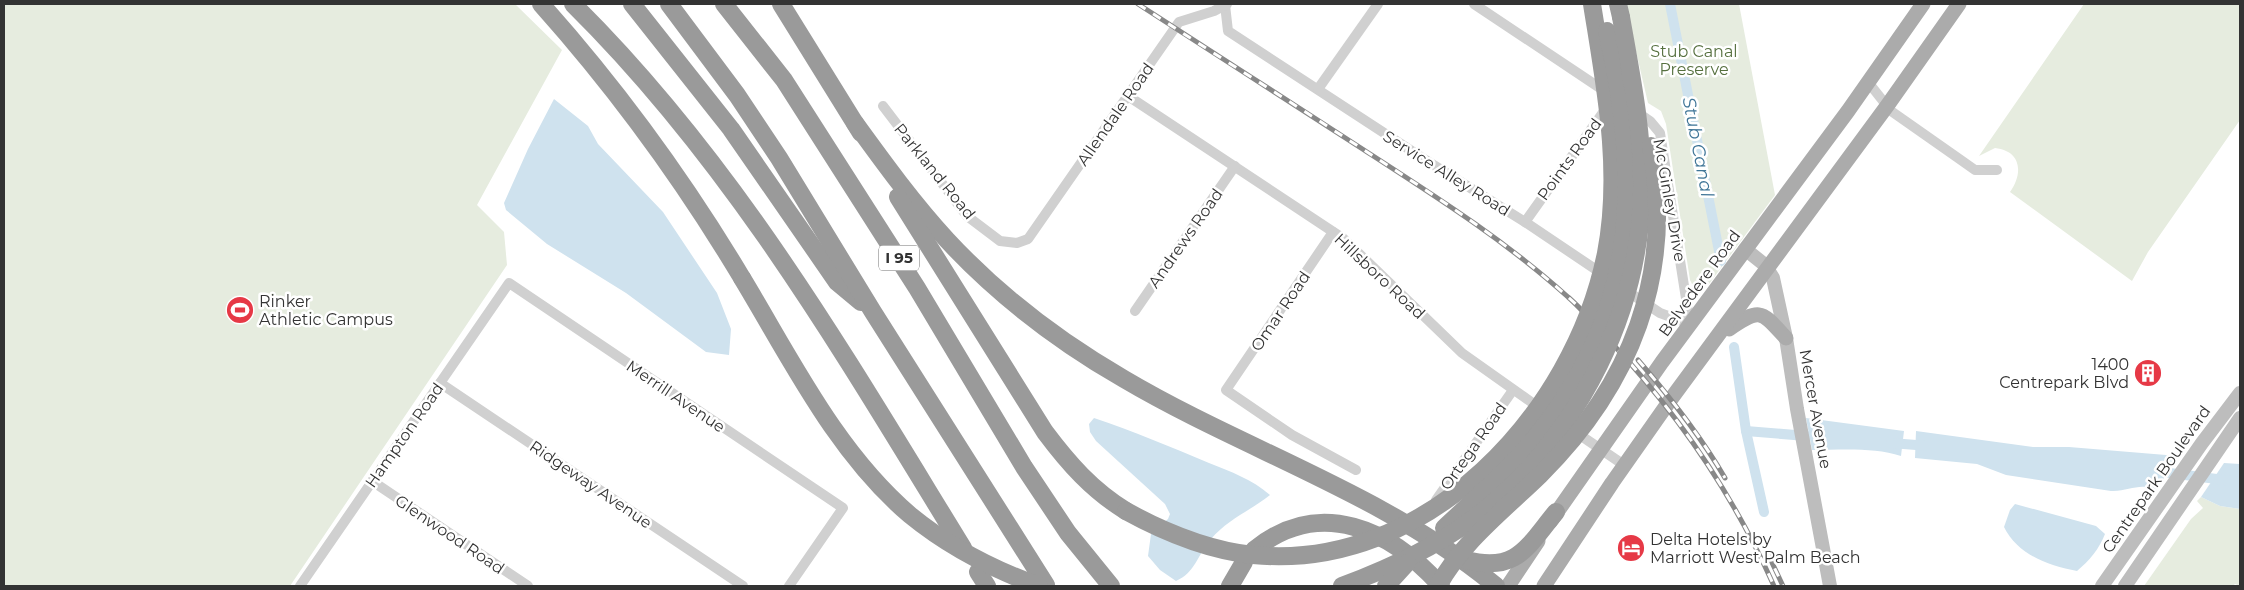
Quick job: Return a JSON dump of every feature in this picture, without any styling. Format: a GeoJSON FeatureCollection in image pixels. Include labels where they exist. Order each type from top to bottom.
{"type":"FeatureCollection","features":[{"type":"Feature","properties":{"kind":"highway"},"geometry":{"type":"LineString","coordinates":[[541,4],[605,80],[650,139],[712,229],[821,409],[849,449],[878,484],[910,514],[956,548],[1001,572],[1042,586]]}},
{"type":"Feature","properties":{"kind":"highway"},"geometry":{"type":"LineString","coordinates":[[573,4],[635,70],[689,132],[754,218],[817,310],[963,548]]}},
{"type":"Feature","properties":{"kind":"highway"},"geometry":{"type":"LineString","coordinates":[[632,4],[731,129],[837,282],[872,312]]}},
{"type":"Feature","properties":{"kind":"highway"},"geometry":{"type":"LineString","coordinates":[[669,4],[758,125],[799,188],[872,312],[1042,586]]}},
{"type":"Feature","properties":{"kind":"highway"},"geometry":{"type":"LineString","coordinates":[[781,4],[1045,432],[1067,461],[1088,484],[1126,511],[1169,533],[1228,551],[1255,555],[1293,556],[1328,551],[1369,540],[1428,511],[1466,485],[1515,439],[1547,397],[1576,345],[1594,302],[1606,252],[1612,208],[1613,159],[1592,4]]}},
{"type":"Feature","properties":{"kind":"highway"},"geometry":{"type":"LineString","coordinates":[[1386,586],[1420,550],[1503,472],[1542,429],[1565,396],[1585,362],[1607,309],[1618,274],[1624,238],[1628,163],[1619,91],[1600,4]]}},
{"type":"Feature","properties":{"kind":"highway","name":"I 95"},"geometry":{"type":"LineString","coordinates":[[729,8],[784,80],[847,178],[917,288],[1033,481],[1068,533],[1111,586]]}},
{"type":"Feature","properties":{"kind":"highway"},"geometry":{"type":"LineString","coordinates":[[1342,586],[1405,559],[1450,534],[1486,508],[1521,476],[1549,445],[1574,410],[1604,356],[1620,317],[1629,287],[1638,237],[1642,190],[1638,117],[1619,10]]}},
{"type":"Feature","properties":{"kind":"highway"},"geometry":{"type":"LineString","coordinates":[[1230,586],[1249,556],[1268,540],[1285,531],[1303,525],[1332,523],[1348,524],[1370,531],[1398,546],[1419,563],[1439,586],[1466,548],[1557,458],[1583,428],[1616,377],[1641,321],[1655,255],[1657,231],[1656,190],[1647,123],[1635,66],[1619,10]]}},
{"type":"Feature","properties":{"kind":"highway"},"geometry":{"type":"LineString","coordinates":[[855,123],[893,176],[947,240],[995,287],[1048,330],[1125,380],[1367,502],[1460,558],[1496,586]]}},
{"type":"Feature","properties":{"kind":"highway"},"geometry":{"type":"LineString","coordinates":[[1460,558],[1488,564],[1510,561],[1524,550],[1556,512]]}},
{"type":"Feature","properties":{"kind":"highway"},"geometry":{"type":"LineString","coordinates":[[1398,546],[1430,586]]}},
{"type":"Feature","properties":{"kind":"main road","name":"Belvedere Road"},"geometry":{"type":"LineString","coordinates":[[1508,586],[1600,449],[1923,4]]}},
{"type":"Feature","properties":{"kind":"main road"},"geometry":{"type":"LineString","coordinates":[[1544,586],[1624,465],[1887,106],[1959,4]]}},
{"type":"Feature","properties":{"kind":"main road"},"geometry":{"type":"LineString","coordinates":[[1717,337],[1746,318],[1756,314],[1767,318],[1786,338]]}},
{"type":"Feature","properties":{"kind":"street"},"geometry":{"type":"LineString","coordinates":[[1318,89],[1378,4]]}},
{"type":"Feature","properties":{"kind":"street","name":"Mc Ginley Drive"},"geometry":{"type":"LineString","coordinates":[[1474,4],[1650,121],[1660,134],[1690,324]]}},
{"type":"Feature","properties":{"kind":"street","name":"Service Alley Road"},"geometry":{"type":"LineString","coordinates":[[1226,5],[1228,31],[1424,159],[1525,222],[1656,310],[1690,324]]}},
{"type":"Feature","properties":{"kind":"street","name":"Allendale Road"},"geometry":{"type":"LineString","coordinates":[[1018,243],[1028,239],[1179,22],[1214,11],[1226,5]]}},
{"type":"Feature","properties":{"kind":"street"},"geometry":{"type":"LineString","coordinates":[[1868,82],[1891,111],[1975,170],[1997,170]]}},
{"type":"Feature","properties":{"kind":"street","name":"Hillsboro Road"},"geometry":{"type":"LineString","coordinates":[[1128,96],[1344,238],[1447,339],[1478,365],[1624,465]]}},
{"type":"Feature","properties":{"kind":"street","name":"Points Road"},"geometry":{"type":"LineString","coordinates":[[1525,222],[1614,97]]}},
{"type":"Feature","properties":{"kind":"street","name":"Parkland Road"},"geometry":{"type":"LineString","coordinates":[[883,106],[967,216],[1000,241],[1018,243]]}},
{"type":"Feature","properties":{"kind":"street","name":"Andrews Road"},"geometry":{"type":"LineString","coordinates":[[1135,311],[1235,166]]}},
{"type":"Feature","properties":{"kind":"street","name":"Omar Road"},"geometry":{"type":"LineString","coordinates":[[1333,232],[1226,390],[1292,435],[1356,470]]}},
{"type":"Feature","properties":{"kind":"street"},"geometry":{"type":"LineString","coordinates":[[1745,249],[1768,268]]}},
{"type":"Feature","properties":{"kind":"street","name":"Mercer Avenue"},"geometry":{"type":"LineString","coordinates":[[1768,268],[1773,278],[1786,338],[1797,410],[1830,586]]}},
{"type":"Feature","properties":{"kind":"street","name":"Hampton Road"},"geometry":{"type":"LineString","coordinates":[[305,584],[372,481],[509,283]]}},
{"type":"Feature","properties":{"kind":"street","name":"Merrill Avenue"},"geometry":{"type":"LineString","coordinates":[[509,283],[843,508],[789,586]]}},
{"type":"Feature","properties":{"kind":"street","name":"Ridgeway Avenue"},"geometry":{"type":"LineString","coordinates":[[440,383],[743,586]]}},
{"type":"Feature","properties":{"kind":"street","name":"Ortega Road"},"geometry":{"type":"LineString","coordinates":[[1434,503],[1513,390]]}},
{"type":"Feature","properties":{"kind":"street","name":"Centrepark Boulevard"},"geometry":{"type":"LineString","coordinates":[[2102,586],[2202,443],[2240,393]]}},
{"type":"Feature","properties":{"kind":"street"},"geometry":{"type":"LineString","coordinates":[[2125,586],[2240,418]]}},
{"type":"Feature","properties":{"kind":"street","name":"Glenwood Road"},"geometry":{"type":"LineString","coordinates":[[372,481],[528,586]]}},
{"type":"Feature","properties":{"kind":"green space","name":"Rinker Athletic Campus"},"geometry":{"type":"Polygon","coordinates":[[[4,4],[515,4],[562,50],[477,205],[504,232],[507,265],[290,586],[4,586],[4,4]]]}},
{"type":"Feature","properties":{"kind":"green space","name":"Stub Canal Preserve"},"geometry":{"type":"Polygon","coordinates":[[[1625,4],[1739,4],[1775,195],[1709,284],[1704,288],[1692,284],[1690,280],[1666,124],[1661,111],[1648,103],[1625,4]]]}},
{"type":"Feature","properties":{"kind":"green space"},"geometry":{"type":"Polygon","coordinates":[[[2084,4],[2240,4],[2240,120],[2148,252],[2132,281],[2010,192],[2017,178],[2018,171],[2018,164],[2011,154],[1995,148],[1979,156],[2084,4]]]}},
{"type":"Feature","properties":{"kind":"green space"},"geometry":{"type":"Polygon","coordinates":[[[2201,497],[2220,506],[2240,509],[2240,586],[2235,584],[2233,586],[2144,586],[2191,519],[2203,508],[2197,501],[2201,497]]]}},
{"type":"Feature","properties":{"kind":"water"},"geometry":{"type":"Polygon","coordinates":[[[554,99],[588,126],[598,144],[663,212],[717,293],[731,329],[729,355],[706,352],[626,293],[547,244],[506,210],[504,203],[528,149],[554,99]]]}},
{"type":"Feature","properties":{"kind":"water"},"geometry":{"type":"Polygon","coordinates":[[[1094,418],[1152,439],[1249,480],[1270,495],[1217,532],[1188,573],[1176,581],[1160,570],[1148,556],[1151,534],[1168,519],[1170,514],[1165,504],[1096,441],[1090,432],[1089,424],[1094,418]]]}},
{"type":"Feature","properties":{"kind":"water"},"geometry":{"type":"Polygon","coordinates":[[[1806,418],[1904,431],[1901,456],[1868,450],[1812,450],[1806,418]]]}},
{"type":"Feature","properties":{"kind":"water"},"geometry":{"type":"Polygon","coordinates":[[[1916,431],[2033,447],[2069,447],[2166,455],[2176,461],[2156,490],[2139,487],[2111,491],[2006,475],[1977,464],[1915,458],[1916,431]]]}},
{"type":"Feature","properties":{"kind":"water"},"geometry":{"type":"Polygon","coordinates":[[[2224,463],[2240,464],[2240,509],[2220,506],[2201,497],[2224,463]]]}},
{"type":"Feature","properties":{"kind":"water"},"geometry":{"type":"Polygon","coordinates":[[[2015,504],[2096,526],[2105,534],[2094,554],[2077,571],[2055,566],[2035,557],[2017,545],[2004,527],[2010,510],[2015,504]]]}},
{"type":"Feature","properties":{"kind":"waterway","name":"Stub Canal"},"geometry":{"type":"LineString","coordinates":[[1670,4],[1721,261]]}},
{"type":"Feature","properties":{"kind":"waterway","name":"Stub Canal"},"geometry":{"type":"LineString","coordinates":[[1734,347],[1746,431],[1764,512]]}},
{"type":"Feature","properties":{"kind":"waterway"},"geometry":{"type":"LineString","coordinates":[[1746,431],[1807,436]]}},
{"type":"Feature","properties":{"kind":"waterway"},"geometry":{"type":"LineString","coordinates":[[1891,443],[1929,446]]}},
{"type":"Feature","properties":{"kind":"waterway"},"geometry":{"type":"LineString","coordinates":[[2154,471],[2240,482]]}},
{"type":"Feature","properties":{"kind":"railway"},"geometry":{"type":"LineString","coordinates":[[1138,4],[1443,202],[1520,257],[1573,302],[1657,395],[1702,455],[1740,519],[1774,586]]}},
{"type":"Feature","properties":{"kind":"railway"},"geometry":{"type":"LineString","coordinates":[[1638,360],[1684,417],[1725,478]]}},
{"type":"Feature","properties":{"kind":"railway"},"geometry":{"type":"LineString","coordinates":[[1767,552],[1783,586]]}},
{"type":"Feature","properties":{"kind":"place","name":"Rinker Athletic Campus"},"geometry":{"type":"Point","coordinates":[240,310]}},
{"type":"Feature","properties":{"kind":"place","name":"1400 Centrepark Blvd"},"geometry":{"type":"Point","coordinates":[2148,373]}},
{"type":"Feature","properties":{"kind":"place","name":"Delta Hotels by Marriott West Palm Beach"},"geometry":{"type":"Point","coordinates":[1631,548]}}]}
